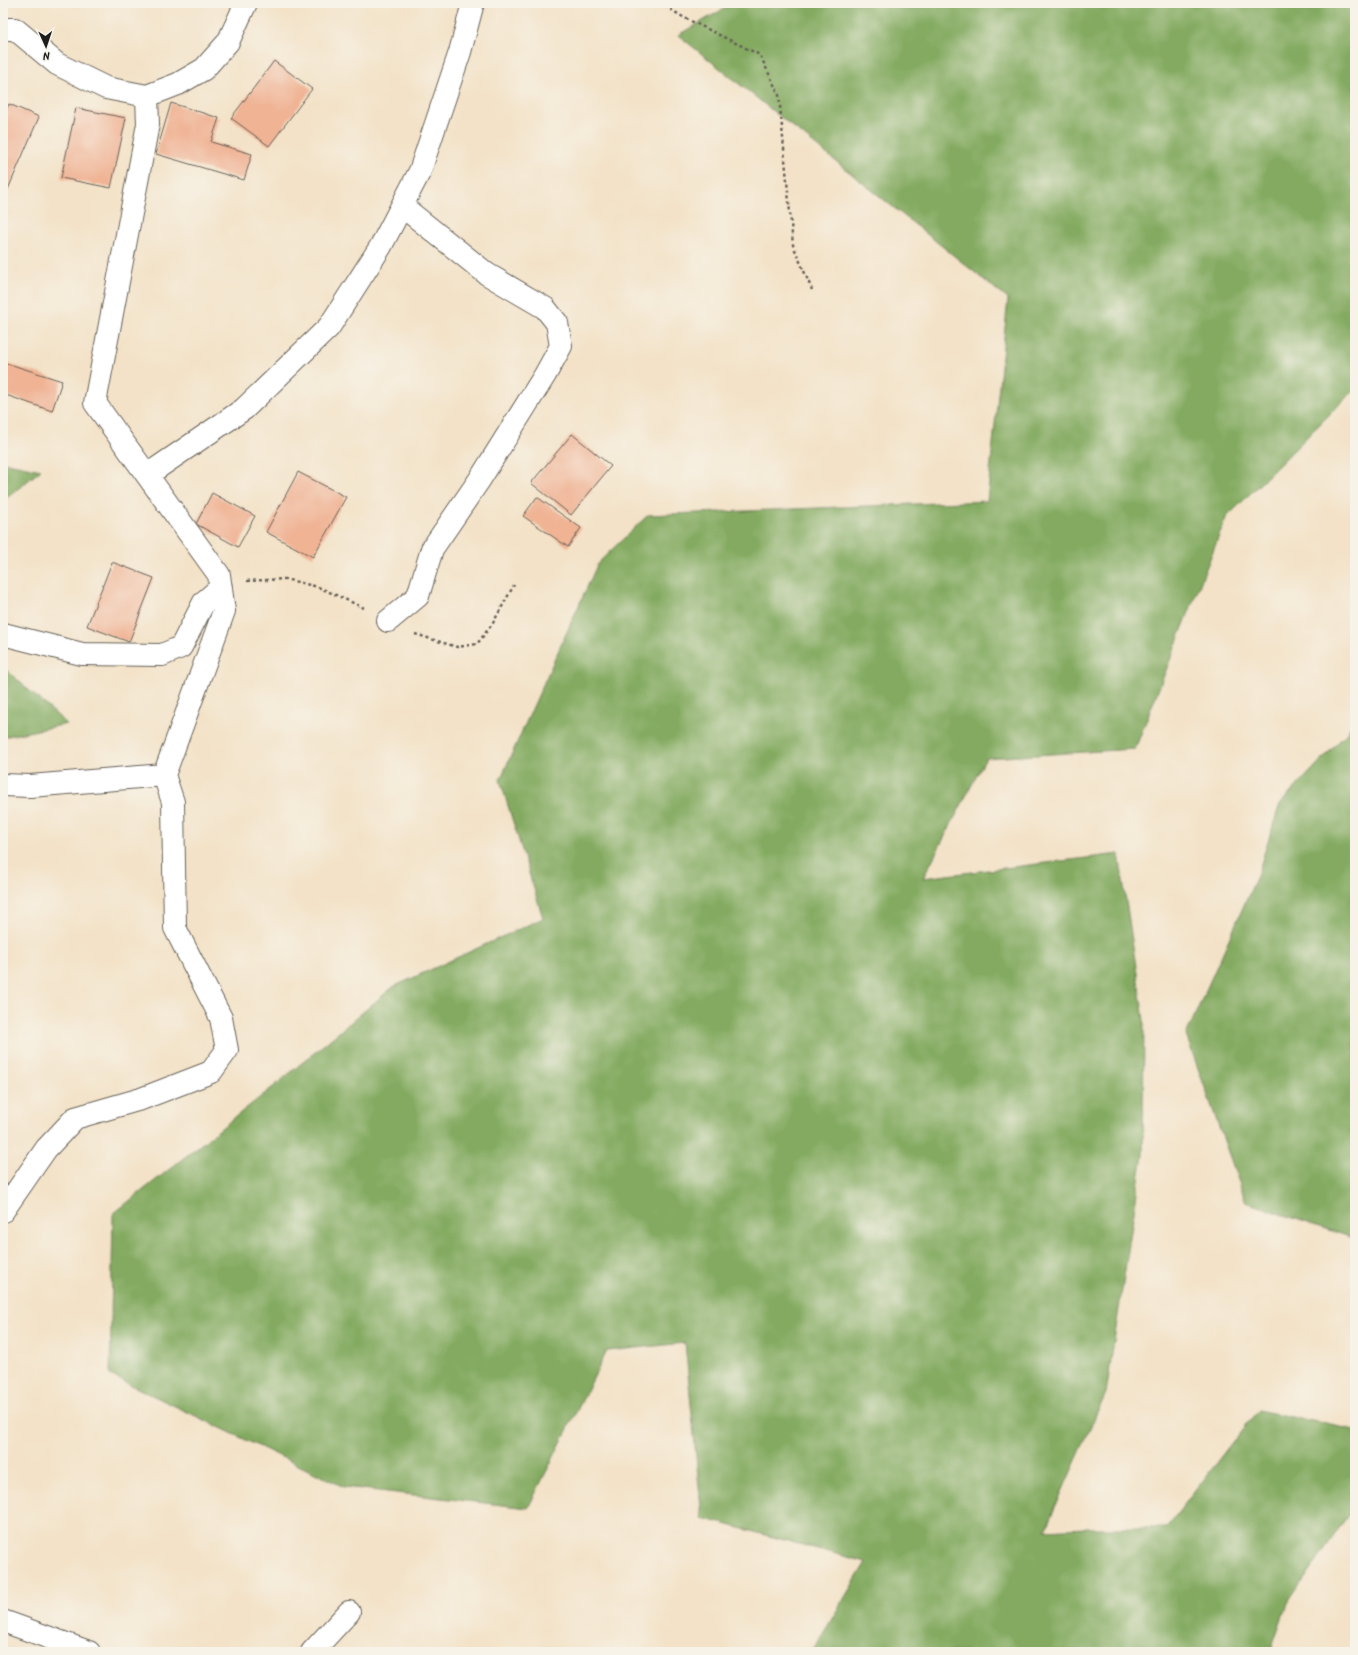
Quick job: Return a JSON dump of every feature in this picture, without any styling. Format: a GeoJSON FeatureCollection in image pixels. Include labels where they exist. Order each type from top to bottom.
{"type":"FeatureCollection","features":[{"type":"Feature","properties":{"kind":"street"},"geometry":{"type":"LineString","coordinates":[[3,30],[15,29],[57,64],[106,88],[147,96],[178,84],[204,70],[228,42],[246,3]]}},
{"type":"Feature","properties":{"kind":"street"},"geometry":{"type":"LineString","coordinates":[[147,475],[244,409],[329,327],[381,246],[420,170],[460,52],[473,3]]}},
{"type":"Feature","properties":{"kind":"street"},"geometry":{"type":"LineString","coordinates":[[3,1211],[46,1149],[75,1118],[141,1099],[211,1072],[227,1050],[221,1018],[175,928],[173,802],[164,775],[224,611],[220,574],[95,403],[148,124],[147,96]]}},
{"type":"Feature","properties":{"kind":"street"},"geometry":{"type":"LineString","coordinates":[[388,621],[418,596],[432,549],[480,479],[561,346],[557,323],[545,308],[487,274],[402,206]]}},
{"type":"Feature","properties":{"kind":"street"},"geometry":{"type":"LineString","coordinates":[[3,634],[82,654],[162,655],[181,647],[204,602],[221,588]]}},
{"type":"Feature","properties":{"kind":"street"},"geometry":{"type":"LineString","coordinates":[[3,785],[30,786],[164,775]]}},
{"type":"Feature","properties":{"kind":"street"},"geometry":{"type":"LineString","coordinates":[[312,1652],[349,1612]]}},
{"type":"Feature","properties":{"kind":"street"},"geometry":{"type":"LineString","coordinates":[[3,1621],[89,1652]]}},
{"type":"Feature","properties":{"kind":"path"},"geometry":{"type":"LineString","coordinates":[[660,3],[683,17],[760,55],[779,95],[793,245],[812,290]]}},
{"type":"Feature","properties":{"kind":"green space"},"geometry":{"type":"Polygon","coordinates":[[[734,3],[1355,3],[1355,389],[1226,518],[1135,749],[986,758],[923,878],[1119,854],[1144,1020],[1143,1154],[1106,1393],[1045,1530],[1086,1528],[1166,1528],[1258,1410],[1355,1430],[1355,1505],[1287,1604],[1270,1652],[812,1652],[866,1562],[702,1518],[685,1343],[607,1351],[528,1508],[344,1487],[110,1375],[113,1214],[273,1087],[393,987],[543,918],[500,780],[598,563],[648,515],[987,501],[1008,299],[678,35],[734,3]]]}},
{"type":"Feature","properties":{"kind":"green space"},"geometry":{"type":"Polygon","coordinates":[[[3,462],[41,470],[3,501],[3,462]]]}},
{"type":"Feature","properties":{"kind":"green space"},"geometry":{"type":"Polygon","coordinates":[[[3,667],[67,724],[3,737],[3,667]]]}},
{"type":"Feature","properties":{"kind":"green space"},"geometry":{"type":"Polygon","coordinates":[[[1355,720],[1355,1239],[1246,1202],[1186,1035],[1257,876],[1280,804],[1346,734],[1355,720]]]}},
{"type":"Feature","properties":{"kind":"building"},"geometry":{"type":"Polygon","coordinates":[[[274,61],[312,89],[269,146],[231,118],[274,61]]]}},
{"type":"Feature","properties":{"kind":"building"},"geometry":{"type":"Polygon","coordinates":[[[171,103],[219,118],[211,142],[252,154],[244,180],[156,154],[171,103]]]}},
{"type":"Feature","properties":{"kind":"building"},"geometry":{"type":"Polygon","coordinates":[[[9,104],[39,117],[6,194],[3,193],[3,116],[9,104]]]}},
{"type":"Feature","properties":{"kind":"building"},"geometry":{"type":"Polygon","coordinates":[[[76,108],[126,118],[111,188],[61,178],[76,108]]]}},
{"type":"Feature","properties":{"kind":"building"},"geometry":{"type":"Polygon","coordinates":[[[3,362],[62,381],[52,411],[3,394],[3,362]]]}},
{"type":"Feature","properties":{"kind":"building"},"geometry":{"type":"Polygon","coordinates":[[[572,434],[611,466],[571,515],[531,483],[572,434]]]}},
{"type":"Feature","properties":{"kind":"building"},"geometry":{"type":"Polygon","coordinates":[[[298,472],[346,497],[313,557],[266,532],[298,472]]]}},
{"type":"Feature","properties":{"kind":"building"},"geometry":{"type":"Polygon","coordinates":[[[212,493],[255,516],[238,547],[196,524],[212,493]]]}},
{"type":"Feature","properties":{"kind":"building"},"geometry":{"type":"Polygon","coordinates":[[[537,497],[581,528],[568,547],[523,516],[537,497]]]}},
{"type":"Feature","properties":{"kind":"building"},"geometry":{"type":"Polygon","coordinates":[[[112,562],[154,578],[129,642],[87,626],[112,562]]]}}]}
